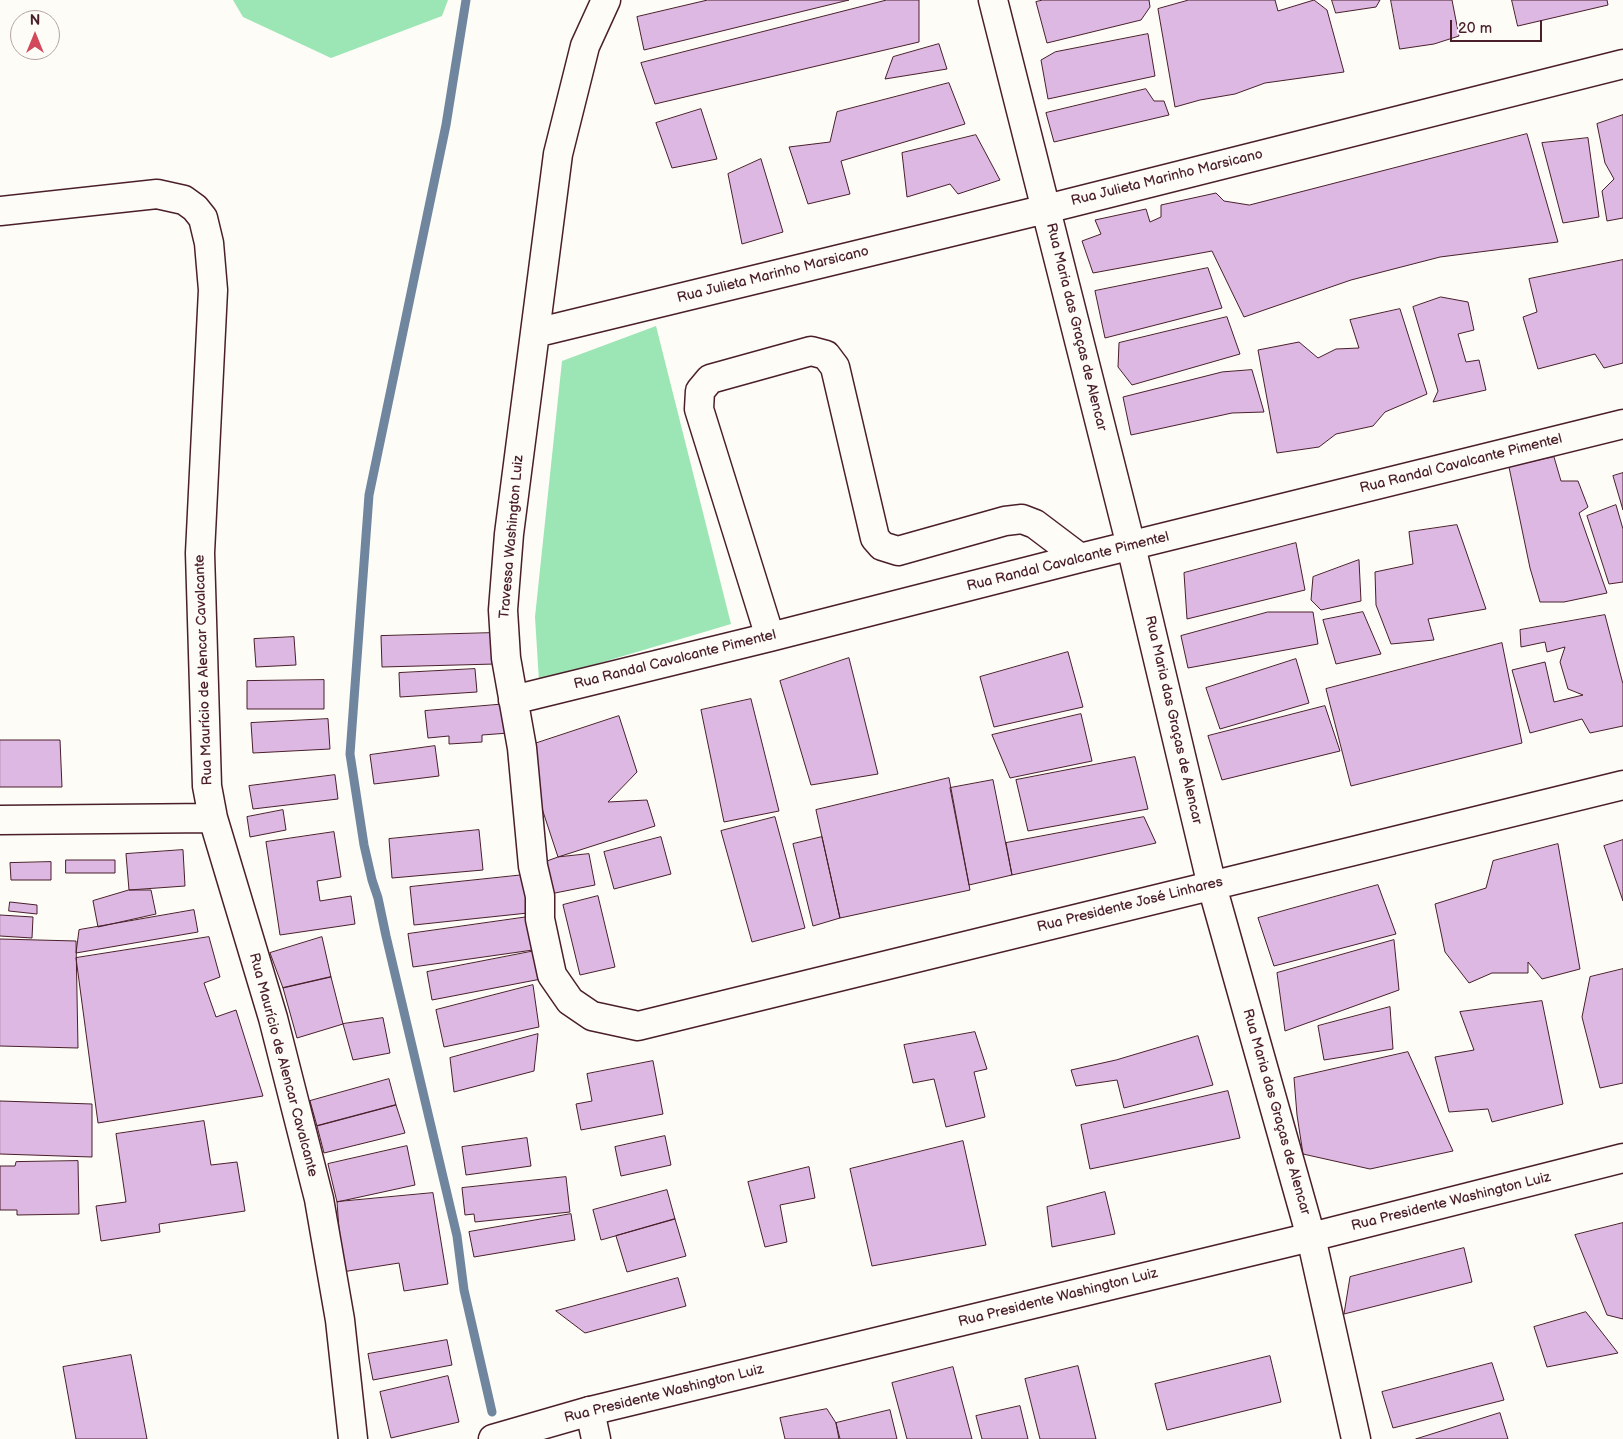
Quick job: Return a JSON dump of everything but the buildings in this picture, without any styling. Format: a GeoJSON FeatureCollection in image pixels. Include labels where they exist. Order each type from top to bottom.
{"type":"FeatureCollection","features":[{"type":"Feature","properties":{"kind":"street","name":"Travessa Washington Luiz"},"geometry":{"type":"LineString","coordinates":[[606,0],[586,46],[558,154],[509,534],[503,610],[506,658],[522,748],[533,866],[540,896],[540,919],[552,975],[570,1001],[592,1016],[638,1026]]}},
{"type":"Feature","properties":{"kind":"street","name":"Rua Maria das Graças de Alencar"},"geometry":{"type":"LineString","coordinates":[[993,0],[1131,546],[1212,886],[1312,1237],[1356,1439]]}},
{"type":"Feature","properties":{"kind":"street","name":"Rua Julieta Marinho Marsicano"},"geometry":{"type":"LineString","coordinates":[[535,333],[1046,209],[1623,64]]}},
{"type":"Feature","properties":{"kind":"street","name":"Rua Maurício de Alencar Cavalcante"},"geometry":{"type":"LineString","coordinates":[[0,211],[158,194],[184,200],[196,208],[203,218],[209,243],[214,290],[200,562],[207,786],[214,818],[272,1018],[319,1199],[340,1320],[353,1439]]}},
{"type":"Feature","properties":{"kind":"street"},"geometry":{"type":"LineString","coordinates":[[770,637],[699,409],[700,391],[710,379],[811,351],[826,355],[835,366],[875,538],[882,546],[898,551],[1005,521],[1022,519],[1034,524],[1080,558]]}},
{"type":"Feature","properties":{"kind":"street","name":"Rua Randal Cavalcante Pimentel"},"geometry":{"type":"LineString","coordinates":[[513,700],[1623,424]]}},
{"type":"Feature","properties":{"kind":"street","name":"Rua Presidente José Linhares"},"geometry":{"type":"LineString","coordinates":[[638,1026],[1623,785]]}},
{"type":"Feature","properties":{"kind":"street"},"geometry":{"type":"LineString","coordinates":[[0,820],[214,818]]}},
{"type":"Feature","properties":{"kind":"street","name":"Rua Presidente Washington Luiz"},"geometry":{"type":"LineString","coordinates":[[493,1439],[590,1411],[1312,1237],[1623,1158]]}},
{"type":"Feature","properties":{"kind":"street"},"geometry":{"type":"LineString","coordinates":[[590,1411],[596,1439]]}},
{"type":"Feature","properties":{"kind":"green space"},"geometry":{"type":"Polygon","coordinates":[[[233,0],[448,0],[442,16],[331,58],[243,17],[233,0]]]}},
{"type":"Feature","properties":{"kind":"green space"},"geometry":{"type":"Polygon","coordinates":[[[656,326],[731,624],[539,681],[535,617],[562,361],[656,326]]]}},
{"type":"Feature","properties":{"kind":"waterway"},"geometry":{"type":"LineString","coordinates":[[466,0],[446,125],[369,495],[350,754],[364,845],[457,1236],[464,1290],[492,1412]]}}]}
